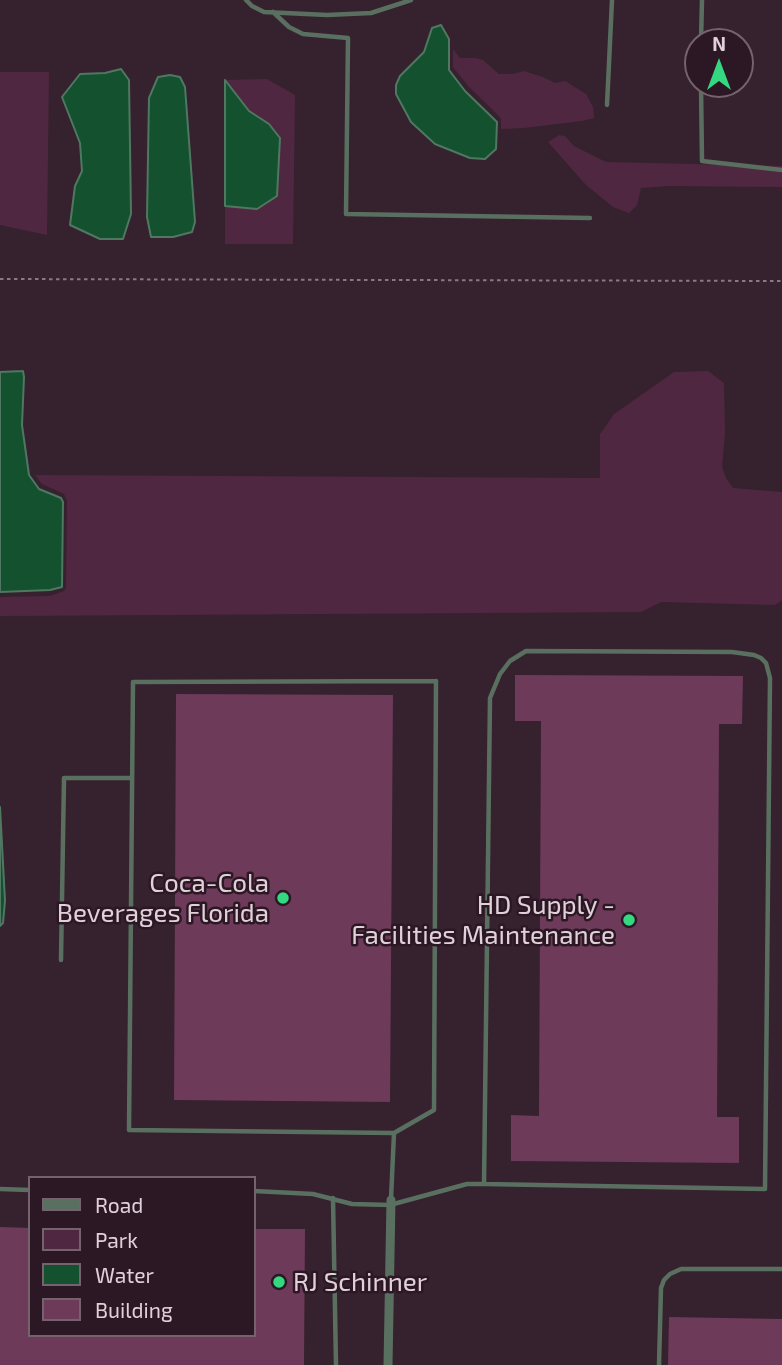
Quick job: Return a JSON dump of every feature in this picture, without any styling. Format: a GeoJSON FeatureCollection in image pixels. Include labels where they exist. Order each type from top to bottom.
{"type":"FeatureCollection","features":[{"type":"Feature","properties":{"kind":"street"},"geometry":{"type":"LineString","coordinates":[[388,1365],[390,1202]]}},
{"type":"Feature","properties":{"kind":"lane"},"geometry":{"type":"LineString","coordinates":[[246,0],[264,12],[327,15],[371,13],[411,0]]}},
{"type":"Feature","properties":{"kind":"lane"},"geometry":{"type":"LineString","coordinates":[[607,105],[612,0]]}},
{"type":"Feature","properties":{"kind":"lane"},"geometry":{"type":"LineString","coordinates":[[701,28],[702,0]]}},
{"type":"Feature","properties":{"kind":"lane"},"geometry":{"type":"LineString","coordinates":[[273,12],[289,27],[303,34],[348,38],[346,214],[590,218]]}},
{"type":"Feature","properties":{"kind":"lane"},"geometry":{"type":"LineString","coordinates":[[701,98],[702,161],[782,170]]}},
{"type":"Feature","properties":{"kind":"lane"},"geometry":{"type":"LineString","coordinates":[[256,1191],[313,1194],[352,1204],[390,1202],[467,1184],[765,1189],[770,678],[766,663],[761,658],[732,652],[526,651],[510,661],[500,674],[490,698],[484,1184]]}},
{"type":"Feature","properties":{"kind":"lane"},"geometry":{"type":"LineString","coordinates":[[436,681],[434,1110],[394,1133],[129,1130],[133,682],[436,681]]}},
{"type":"Feature","properties":{"kind":"lane"},"geometry":{"type":"LineString","coordinates":[[61,960],[64,778],[132,779]]}},
{"type":"Feature","properties":{"kind":"lane"},"geometry":{"type":"LineString","coordinates":[[390,1202],[394,1133]]}},
{"type":"Feature","properties":{"kind":"lane"},"geometry":{"type":"LineString","coordinates":[[0,1189],[28,1190]]}},
{"type":"Feature","properties":{"kind":"lane"},"geometry":{"type":"LineString","coordinates":[[333,1199],[336,1365]]}},
{"type":"Feature","properties":{"kind":"lane"},"geometry":{"type":"LineString","coordinates":[[659,1365],[661,1288],[670,1274],[681,1269],[782,1269]]}},
{"type":"Feature","properties":{"kind":"path"},"geometry":{"type":"LineString","coordinates":[[0,279],[782,281]]}},
{"type":"Feature","properties":{"kind":"green space"},"geometry":{"type":"Polygon","coordinates":[[[453,49],[460,58],[483,60],[499,74],[524,71],[555,83],[565,81],[586,94],[593,107],[594,118],[501,129],[501,119],[453,67],[453,49]]]}},
{"type":"Feature","properties":{"kind":"green space"},"geometry":{"type":"Polygon","coordinates":[[[0,72],[49,72],[47,235],[0,225],[0,72]]]}},
{"type":"Feature","properties":{"kind":"green space"},"geometry":{"type":"Polygon","coordinates":[[[267,79],[295,95],[293,244],[225,244],[225,206],[257,209],[277,196],[280,138],[269,124],[249,111],[225,80],[267,79]]]}},
{"type":"Feature","properties":{"kind":"green space"},"geometry":{"type":"Polygon","coordinates":[[[559,135],[565,136],[574,146],[606,162],[782,166],[782,187],[641,188],[637,205],[629,213],[613,207],[586,185],[548,142],[559,135]]]}},
{"type":"Feature","properties":{"kind":"green space"},"geometry":{"type":"Polygon","coordinates":[[[708,371],[724,383],[725,434],[722,467],[726,478],[733,488],[782,492],[782,600],[775,605],[661,602],[641,612],[0,616],[0,597],[50,596],[64,591],[66,587],[67,501],[64,494],[42,484],[35,475],[600,478],[600,434],[614,414],[674,372],[708,371]]]}},
{"type":"Feature","properties":{"kind":"water"},"geometry":{"type":"Polygon","coordinates":[[[441,25],[449,39],[449,70],[465,91],[497,122],[496,149],[485,159],[470,158],[435,144],[411,122],[396,94],[400,76],[424,52],[432,28],[441,25]]]}},
{"type":"Feature","properties":{"kind":"water"},"geometry":{"type":"Polygon","coordinates":[[[121,69],[129,80],[131,214],[123,239],[100,239],[70,225],[75,186],[82,171],[80,143],[62,97],[80,74],[121,69]]]}},
{"type":"Feature","properties":{"kind":"water"},"geometry":{"type":"Polygon","coordinates":[[[158,77],[180,77],[185,87],[195,222],[192,232],[173,237],[151,237],[147,217],[149,98],[158,77]]]}},
{"type":"Feature","properties":{"kind":"water"},"geometry":{"type":"Polygon","coordinates":[[[225,80],[249,111],[269,124],[280,138],[277,196],[257,209],[225,206],[225,80]]]}},
{"type":"Feature","properties":{"kind":"water"},"geometry":{"type":"Polygon","coordinates":[[[23,371],[22,425],[29,475],[39,489],[61,498],[63,502],[62,587],[0,592],[0,372],[23,371]]]}},
{"type":"Feature","properties":{"kind":"water"},"geometry":{"type":"Polygon","coordinates":[[[0,807],[5,901],[3,923],[0,926],[0,807]]]}},
{"type":"Feature","properties":{"kind":"building","name":"HD Supply - Facilities Maintenance"},"geometry":{"type":"Polygon","coordinates":[[[515,675],[743,676],[742,724],[719,724],[717,1117],[739,1117],[739,1163],[511,1161],[511,1115],[539,1116],[541,721],[515,721],[515,675]]]}},
{"type":"Feature","properties":{"kind":"building","name":"Coca-Cola Beverages Florida"},"geometry":{"type":"Polygon","coordinates":[[[176,694],[393,695],[390,1102],[174,1100],[176,694]]]}},
{"type":"Feature","properties":{"kind":"building","name":"RJ Schinner"},"geometry":{"type":"Polygon","coordinates":[[[0,1227],[28,1228],[28,1337],[256,1337],[256,1229],[305,1229],[304,1365],[0,1365],[0,1227]]]}},
{"type":"Feature","properties":{"kind":"building"},"geometry":{"type":"Polygon","coordinates":[[[669,1317],[782,1319],[782,1365],[668,1365],[669,1317]]]}},
{"type":"Feature","properties":{"kind":"place","name":"Coca-Cola Beverages Florida"},"geometry":{"type":"Point","coordinates":[283,898]}},
{"type":"Feature","properties":{"kind":"place","name":"HD Supply - Facilities Maintenance"},"geometry":{"type":"Point","coordinates":[629,920]}},
{"type":"Feature","properties":{"kind":"place","name":"RJ Schinner"},"geometry":{"type":"Point","coordinates":[279,1282]}}]}
